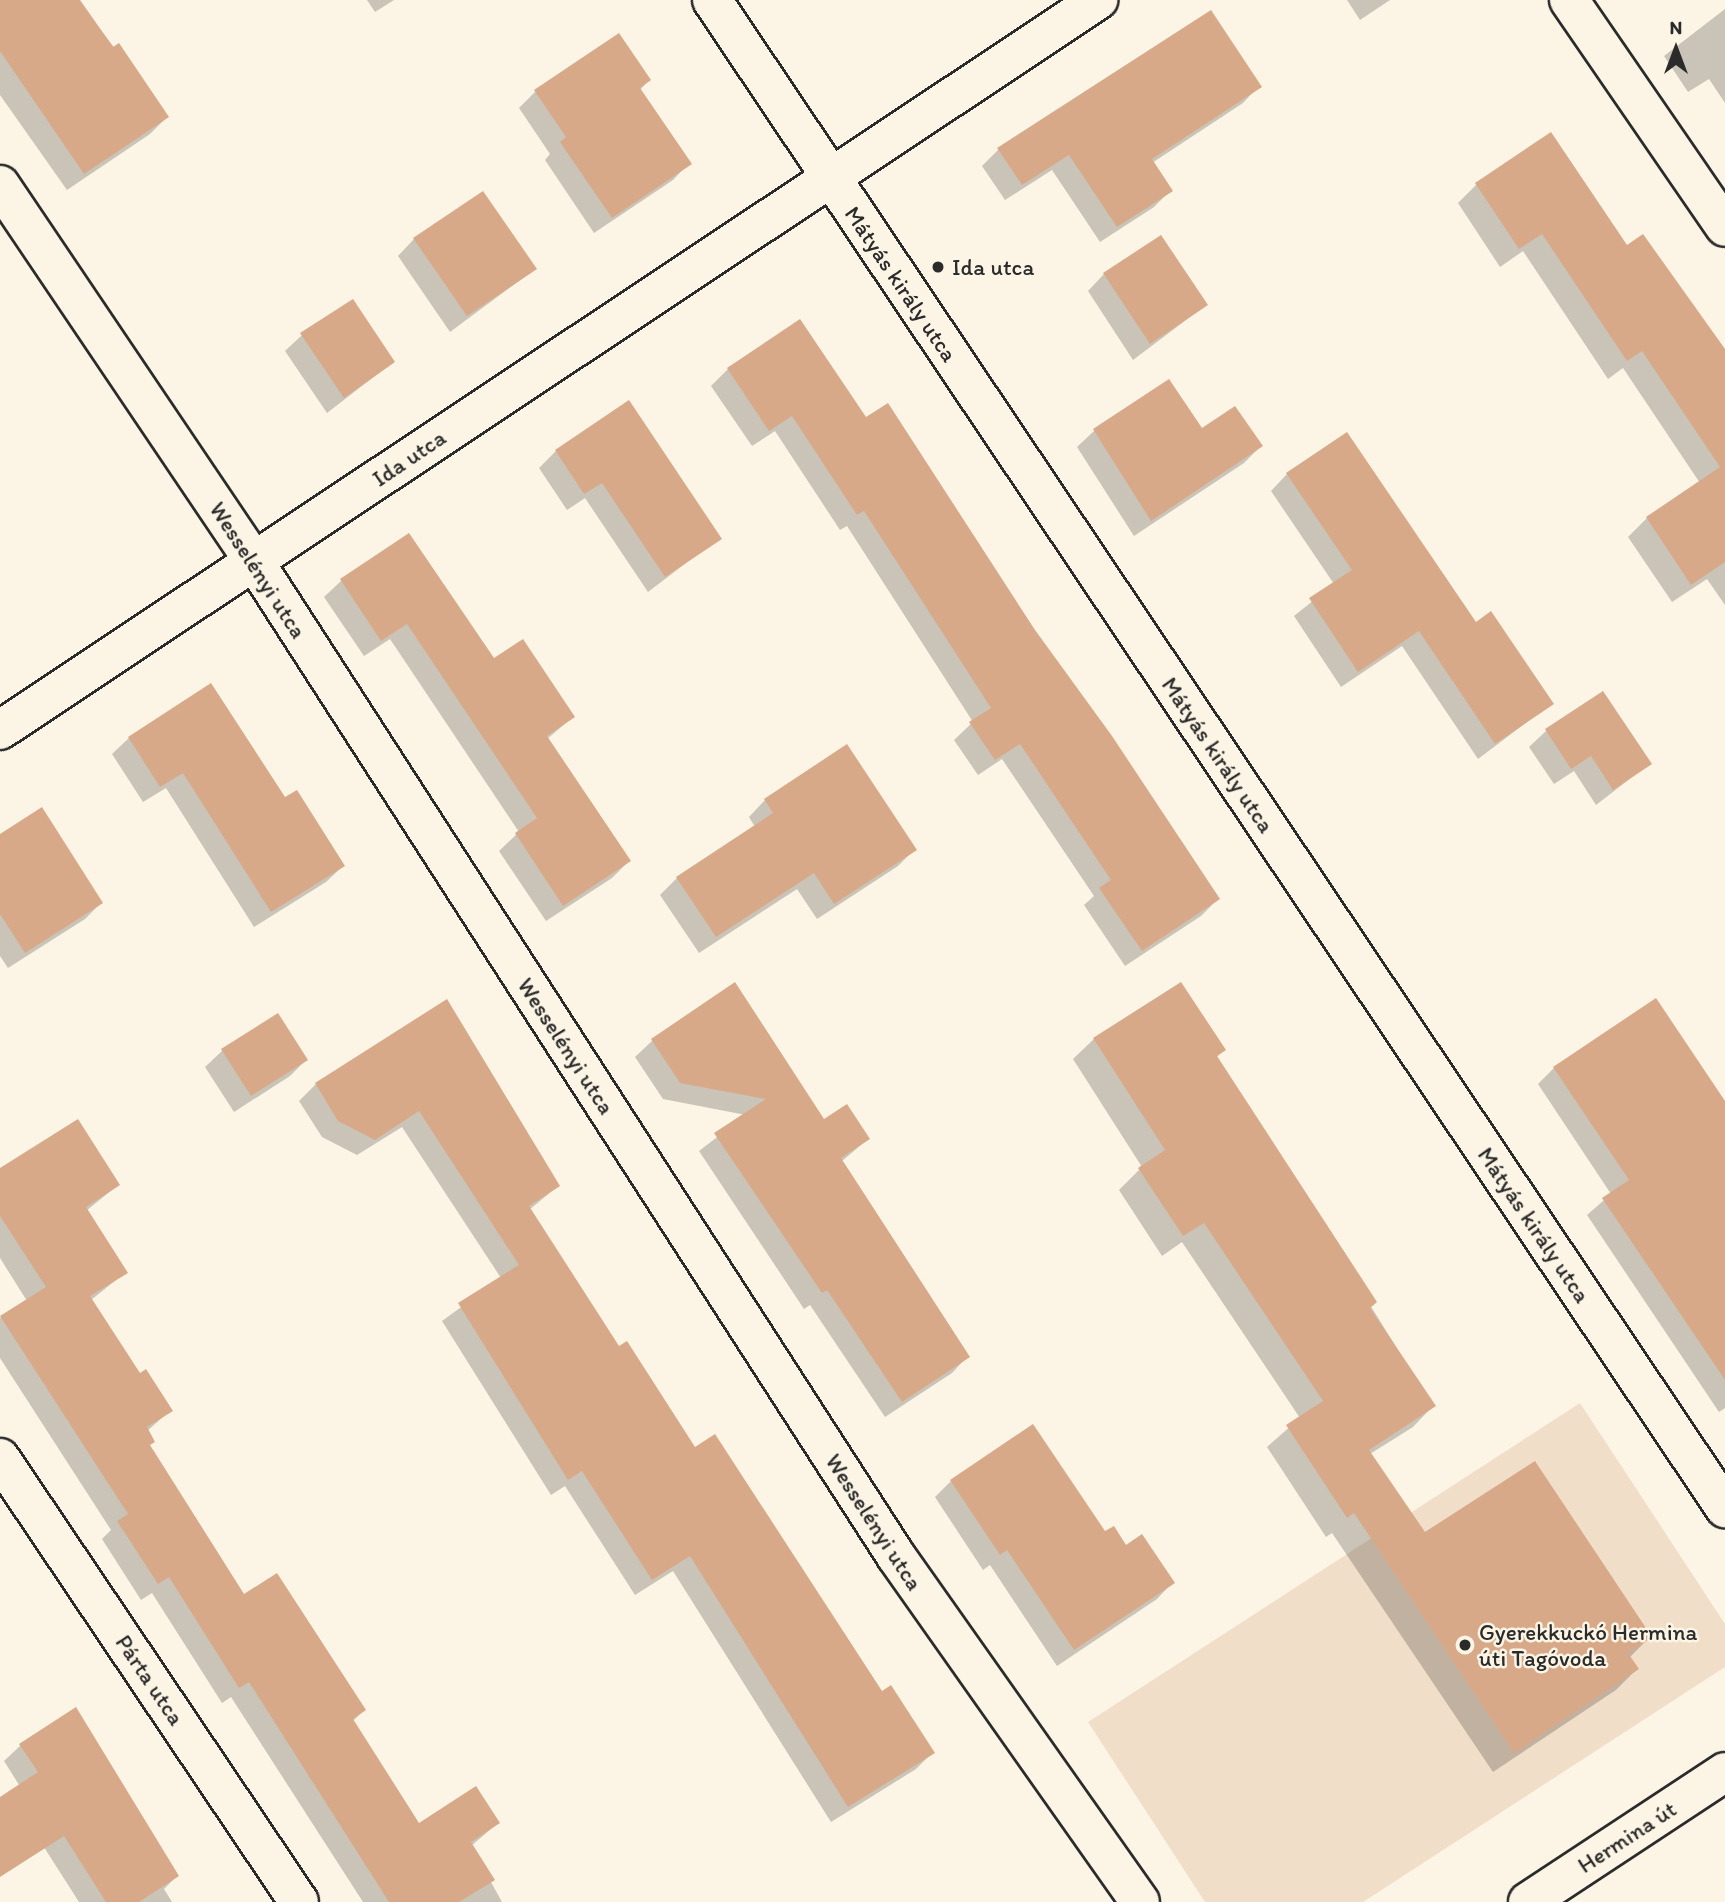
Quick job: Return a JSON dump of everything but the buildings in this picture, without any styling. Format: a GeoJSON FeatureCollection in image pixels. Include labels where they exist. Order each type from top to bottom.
{"type":"FeatureCollection","features":[{"type":"Feature","properties":{"kind":"street","name":"Mátyás király utca"},"geometry":{"type":"LineString","coordinates":[[712,0],[1725,1508]]}},
{"type":"Feature","properties":{"kind":"street","name":"Ida utca"},"geometry":{"type":"LineString","coordinates":[[0,730],[1098,0]]}},
{"type":"Feature","properties":{"kind":"street"},"geometry":{"type":"LineString","coordinates":[[1569,0],[1725,227]]}},
{"type":"Feature","properties":{"kind":"street","name":"Wesselényi utca"},"geometry":{"type":"LineString","coordinates":[[0,185],[254,561],[896,1556],[1140,1902]]}},
{"type":"Feature","properties":{"kind":"street","name":"Párta utca"},"geometry":{"type":"LineString","coordinates":[[0,1458],[299,1902]]}},
{"type":"Feature","properties":{"kind":"street","name":"Hermina út"},"geometry":{"type":"LineString","coordinates":[[1528,1902],[1725,1772]]}},
{"type":"Feature","properties":{"kind":"shaded area","name":"Gyerekkuckó Hermina úti Tagóvoda"},"geometry":{"type":"Polygon","coordinates":[[[1580,1403],[1725,1624],[1725,1667],[1363,1902],[1205,1902],[1088,1722],[1580,1403]]]}},
{"type":"Feature","properties":{"kind":"place","name":"Ida utca"},"geometry":{"type":"Point","coordinates":[938,267]}},
{"type":"Feature","properties":{"kind":"place","name":"Gyerekkuckó Hermina úti Tagóvoda"},"geometry":{"type":"Point","coordinates":[1465,1645]}}]}
